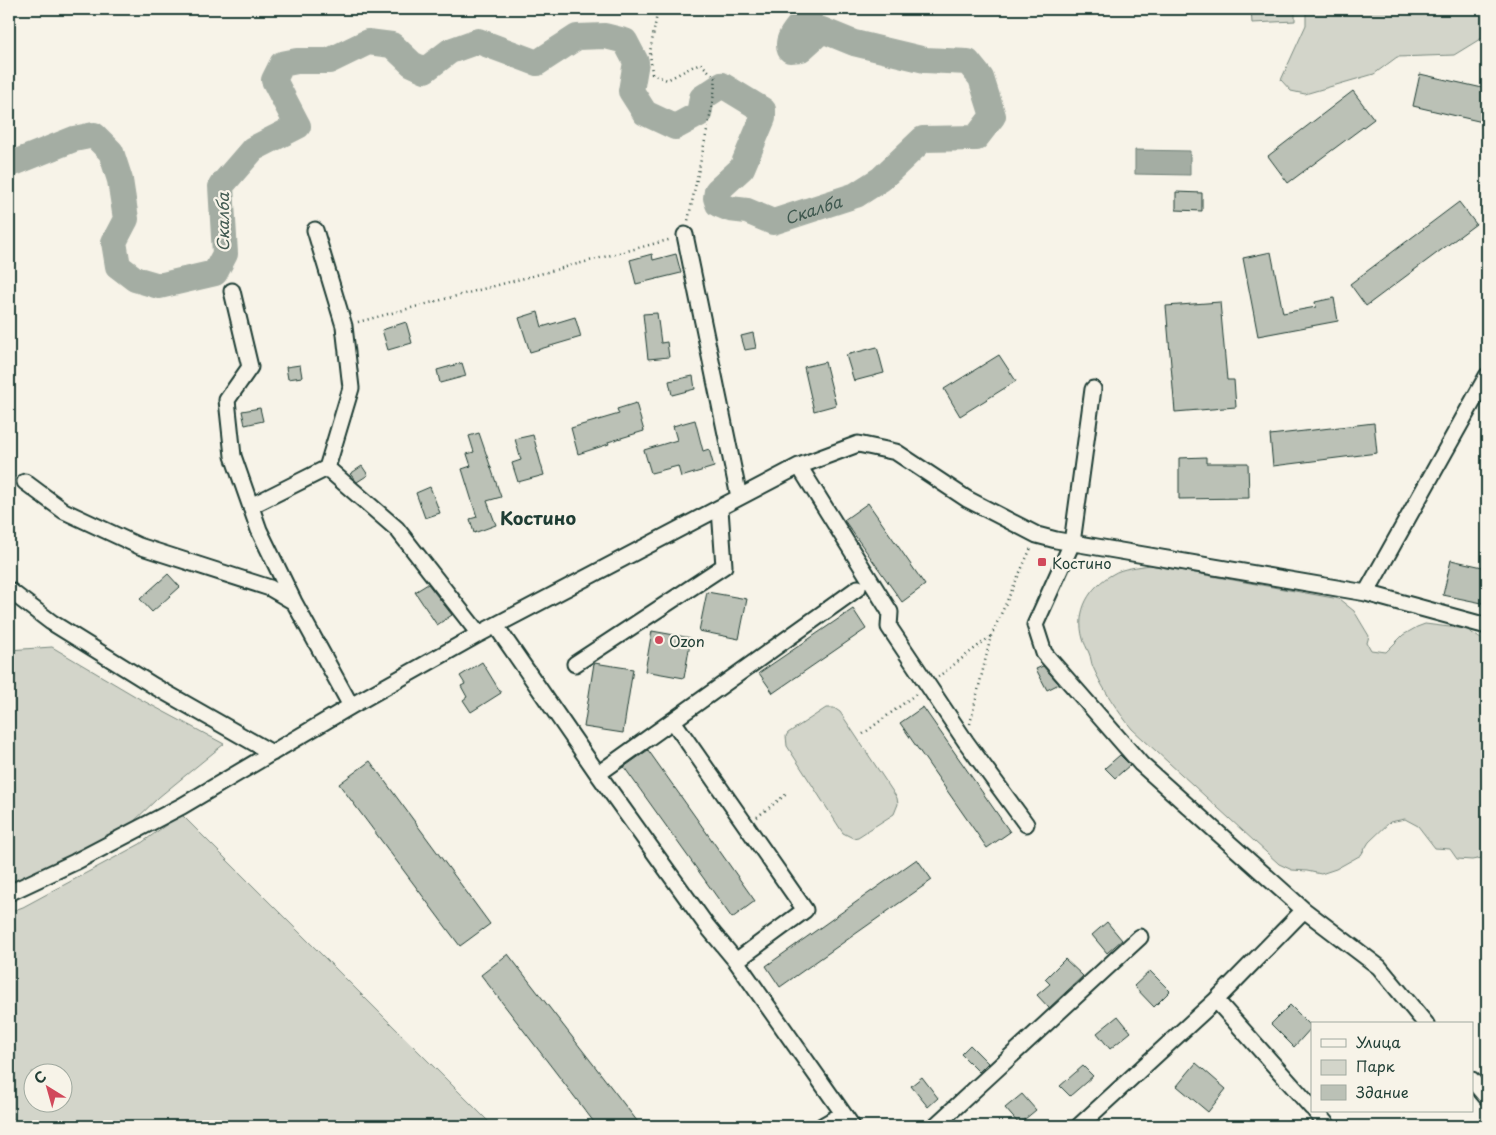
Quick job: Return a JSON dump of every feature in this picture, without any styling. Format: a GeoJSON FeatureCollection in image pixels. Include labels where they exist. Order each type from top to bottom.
{"type":"FeatureCollection","features":[{"type":"Feature","properties":{"kind":"street"},"geometry":{"type":"LineString","coordinates":[[251,506],[327,468],[351,388],[344,326],[315,230]]}},
{"type":"Feature","properties":{"kind":"street"},"geometry":{"type":"LineString","coordinates":[[685,235],[739,497]]}},
{"type":"Feature","properties":{"kind":"street"},"geometry":{"type":"LineString","coordinates":[[232,291],[250,367],[226,400],[233,456],[259,530],[294,602],[351,706]]}},
{"type":"Feature","properties":{"kind":"street"},"geometry":{"type":"LineString","coordinates":[[1366,593],[1487,376]]}},
{"type":"Feature","properties":{"kind":"street"},"geometry":{"type":"LineString","coordinates":[[1093,389],[1072,543],[1035,625],[1044,653],[1141,764],[1304,910],[1379,967],[1424,1022]]}},
{"type":"Feature","properties":{"kind":"street"},"geometry":{"type":"LineString","coordinates":[[9,893],[75,862],[182,806],[351,706],[479,634],[799,466],[858,444],[896,452],[967,500],[1037,535],[1072,543],[1366,593],[1487,626]]}},
{"type":"Feature","properties":{"kind":"street"},"geometry":{"type":"LineString","coordinates":[[799,466],[890,612],[889,627],[966,742],[1026,824]]}},
{"type":"Feature","properties":{"kind":"street"},"geometry":{"type":"LineString","coordinates":[[327,468],[397,529],[479,634]]}},
{"type":"Feature","properties":{"kind":"street"},"geometry":{"type":"LineString","coordinates":[[25,482],[64,510],[139,546],[270,588],[294,602]]}},
{"type":"Feature","properties":{"kind":"street"},"geometry":{"type":"LineString","coordinates":[[575,664],[724,566],[720,508]]}},
{"type":"Feature","properties":{"kind":"street"},"geometry":{"type":"LineString","coordinates":[[598,774],[858,588]]}},
{"type":"Feature","properties":{"kind":"street"},"geometry":{"type":"LineString","coordinates":[[9,590],[51,622],[154,686],[272,753]]}},
{"type":"Feature","properties":{"kind":"street"},"geometry":{"type":"LineString","coordinates":[[496,626],[598,774],[707,926],[736,961],[848,1120],[822,1126]]}},
{"type":"Feature","properties":{"kind":"street"},"geometry":{"type":"LineString","coordinates":[[673,721],[805,910],[736,961]]}},
{"type":"Feature","properties":{"kind":"street"},"geometry":{"type":"LineString","coordinates":[[1079,1126],[1216,1000],[1304,910]]}},
{"type":"Feature","properties":{"kind":"street"},"geometry":{"type":"LineString","coordinates":[[935,1126],[1140,937]]}},
{"type":"Feature","properties":{"kind":"street"},"geometry":{"type":"LineString","coordinates":[[1216,1000],[1311,1107]]}},
{"type":"Feature","properties":{"kind":"street"},"geometry":{"type":"LineString","coordinates":[[1474,1082],[1487,1098]]}},
{"type":"Feature","properties":{"kind":"street"},"geometry":{"type":"LineString","coordinates":[[1316,1112],[1328,1126]]}},
{"type":"Feature","properties":{"kind":"path"},"geometry":{"type":"LineString","coordinates":[[344,326],[685,235],[712,107],[716,78],[700,63],[667,80],[652,74],[650,52],[658,9]]}},
{"type":"Feature","properties":{"kind":"path"},"geometry":{"type":"LineString","coordinates":[[966,742],[991,636],[1037,535]]}},
{"type":"Feature","properties":{"kind":"path"},"geometry":{"type":"LineString","coordinates":[[746,826],[788,793]]}},
{"type":"Feature","properties":{"kind":"green space"},"geometry":{"type":"Polygon","coordinates":[[[1251,9],[1295,9],[1295,21],[1252,23],[1251,9]]]}},
{"type":"Feature","properties":{"kind":"green space"},"geometry":{"type":"Polygon","coordinates":[[[1306,9],[1485,9],[1485,36],[1454,55],[1397,57],[1374,74],[1305,94],[1291,91],[1281,80],[1306,25],[1306,9]]]}},
{"type":"Feature","properties":{"kind":"green space"},"geometry":{"type":"Polygon","coordinates":[[[1150,565],[1339,599],[1354,611],[1369,636],[1367,643],[1371,650],[1386,652],[1403,635],[1425,624],[1466,629],[1487,643],[1487,857],[1472,860],[1457,859],[1450,849],[1435,848],[1418,826],[1405,819],[1390,822],[1369,842],[1361,855],[1336,869],[1321,874],[1292,870],[1279,864],[1132,729],[1111,700],[1093,667],[1090,655],[1083,641],[1081,629],[1081,619],[1086,601],[1104,579],[1126,569],[1150,565]]]}},
{"type":"Feature","properties":{"kind":"green space"},"geometry":{"type":"Polygon","coordinates":[[[52,647],[140,699],[224,744],[159,797],[127,828],[9,885],[9,650],[52,647]]]}},
{"type":"Feature","properties":{"kind":"green space"},"geometry":{"type":"Polygon","coordinates":[[[826,708],[834,708],[840,712],[897,798],[898,804],[894,814],[858,837],[853,838],[843,833],[787,746],[786,736],[788,733],[826,708]]]}},
{"type":"Feature","properties":{"kind":"green space"},"geometry":{"type":"Polygon","coordinates":[[[181,814],[493,1126],[9,1126],[9,912],[23,907],[140,844],[181,814]]]}},
{"type":"Feature","properties":{"kind":"shaded area"},"geometry":{"type":"Polygon","coordinates":[[[1135,150],[1190,151],[1190,175],[1135,174],[1135,150]]]}},
{"type":"Feature","properties":{"kind":"building"},"geometry":{"type":"Polygon","coordinates":[[[1420,74],[1487,89],[1487,123],[1413,106],[1420,74]]]}},
{"type":"Feature","properties":{"kind":"building"},"geometry":{"type":"Polygon","coordinates":[[[1353,91],[1374,119],[1288,183],[1268,156],[1353,91]]]}},
{"type":"Feature","properties":{"kind":"building"},"geometry":{"type":"Polygon","coordinates":[[[1176,192],[1202,193],[1202,211],[1176,210],[1176,192]]]}},
{"type":"Feature","properties":{"kind":"building"},"geometry":{"type":"Polygon","coordinates":[[[1459,202],[1476,224],[1366,306],[1350,284],[1459,202]]]}},
{"type":"Feature","properties":{"kind":"building"},"geometry":{"type":"Polygon","coordinates":[[[1271,252],[1283,313],[1316,307],[1315,302],[1334,298],[1338,321],[1258,336],[1243,258],[1271,252]]]}},
{"type":"Feature","properties":{"kind":"building"},"geometry":{"type":"Polygon","coordinates":[[[652,254],[653,260],[676,254],[681,273],[636,284],[630,260],[652,254]]]}},
{"type":"Feature","properties":{"kind":"building"},"geometry":{"type":"Polygon","coordinates":[[[1220,302],[1227,380],[1234,380],[1236,407],[1175,412],[1166,306],[1220,302]]]}},
{"type":"Feature","properties":{"kind":"building"},"geometry":{"type":"Polygon","coordinates":[[[538,312],[542,327],[575,317],[581,337],[530,352],[519,318],[538,312]]]}},
{"type":"Feature","properties":{"kind":"building"},"geometry":{"type":"Polygon","coordinates":[[[657,313],[661,343],[667,342],[669,357],[648,359],[643,314],[657,313]]]}},
{"type":"Feature","properties":{"kind":"building"},"geometry":{"type":"Polygon","coordinates":[[[406,322],[412,343],[388,350],[382,330],[406,322]]]}},
{"type":"Feature","properties":{"kind":"building"},"geometry":{"type":"Polygon","coordinates":[[[753,333],[756,348],[745,350],[741,336],[753,333]]]}},
{"type":"Feature","properties":{"kind":"building"},"geometry":{"type":"Polygon","coordinates":[[[877,347],[884,373],[854,381],[846,355],[877,347]]]}},
{"type":"Feature","properties":{"kind":"building"},"geometry":{"type":"Polygon","coordinates":[[[999,355],[1016,381],[960,416],[944,389],[999,355]]]}},
{"type":"Feature","properties":{"kind":"building"},"geometry":{"type":"Polygon","coordinates":[[[825,362],[836,405],[814,411],[804,367],[825,362]]]}},
{"type":"Feature","properties":{"kind":"building"},"geometry":{"type":"Polygon","coordinates":[[[462,363],[466,376],[440,383],[437,370],[462,363]]]}},
{"type":"Feature","properties":{"kind":"building"},"geometry":{"type":"Polygon","coordinates":[[[300,365],[302,377],[288,379],[286,367],[300,365]]]}},
{"type":"Feature","properties":{"kind":"building"},"geometry":{"type":"Polygon","coordinates":[[[693,376],[695,389],[672,395],[669,381],[693,376]]]}},
{"type":"Feature","properties":{"kind":"building"},"geometry":{"type":"Polygon","coordinates":[[[636,403],[644,431],[578,454],[571,428],[619,414],[617,409],[636,403]]]}},
{"type":"Feature","properties":{"kind":"building"},"geometry":{"type":"Polygon","coordinates":[[[260,408],[263,421],[245,425],[242,411],[260,408]]]}},
{"type":"Feature","properties":{"kind":"building"},"geometry":{"type":"Polygon","coordinates":[[[695,420],[703,451],[709,449],[714,467],[681,477],[678,466],[651,473],[644,450],[677,440],[673,426],[695,420]]]}},
{"type":"Feature","properties":{"kind":"building"},"geometry":{"type":"Polygon","coordinates":[[[1374,423],[1377,453],[1273,466],[1270,435],[1374,423]]]}},
{"type":"Feature","properties":{"kind":"building"},"geometry":{"type":"Polygon","coordinates":[[[479,433],[501,497],[487,501],[496,525],[474,533],[470,519],[477,517],[462,469],[471,466],[467,454],[474,452],[469,436],[479,433]]]}},
{"type":"Feature","properties":{"kind":"building"},"geometry":{"type":"Polygon","coordinates":[[[533,435],[544,475],[518,482],[512,463],[521,460],[515,439],[533,435]]]}},
{"type":"Feature","properties":{"kind":"building"},"geometry":{"type":"Polygon","coordinates":[[[1206,457],[1206,463],[1248,463],[1249,498],[1179,499],[1179,458],[1206,457]]]}},
{"type":"Feature","properties":{"kind":"building"},"geometry":{"type":"Polygon","coordinates":[[[362,466],[368,475],[357,482],[350,474],[362,466]]]}},
{"type":"Feature","properties":{"kind":"building"},"geometry":{"type":"Polygon","coordinates":[[[430,487],[440,513],[425,518],[416,493],[430,487]]]}},
{"type":"Feature","properties":{"kind":"building"},"geometry":{"type":"Polygon","coordinates":[[[868,503],[925,585],[902,602],[844,520],[868,503]]]}},
{"type":"Feature","properties":{"kind":"building"},"geometry":{"type":"Polygon","coordinates":[[[1451,560],[1487,568],[1487,604],[1443,595],[1451,560]]]}},
{"type":"Feature","properties":{"kind":"building"},"geometry":{"type":"Polygon","coordinates":[[[168,574],[180,587],[152,612],[140,599],[168,574]]]}},
{"type":"Feature","properties":{"kind":"building"},"geometry":{"type":"Polygon","coordinates":[[[428,584],[452,615],[437,625],[415,592],[428,584]]]}},
{"type":"Feature","properties":{"kind":"building"},"geometry":{"type":"Polygon","coordinates":[[[707,592],[747,599],[739,639],[699,631],[707,592]]]}},
{"type":"Feature","properties":{"kind":"building"},"geometry":{"type":"Polygon","coordinates":[[[853,609],[866,629],[773,693],[759,673],[853,609]]]}},
{"type":"Feature","properties":{"kind":"building"},"geometry":{"type":"Polygon","coordinates":[[[652,631],[691,638],[684,678],[645,671],[652,631]]]}},
{"type":"Feature","properties":{"kind":"building"},"geometry":{"type":"Polygon","coordinates":[[[482,662],[501,693],[471,712],[463,700],[467,697],[461,686],[465,684],[460,676],[482,662]]]}},
{"type":"Feature","properties":{"kind":"building"},"geometry":{"type":"Polygon","coordinates":[[[594,663],[633,669],[623,733],[584,727],[594,663]]]}},
{"type":"Feature","properties":{"kind":"building"},"geometry":{"type":"Polygon","coordinates":[[[1043,666],[1059,684],[1047,690],[1036,669],[1043,666]]]}},
{"type":"Feature","properties":{"kind":"building"},"geometry":{"type":"Polygon","coordinates":[[[923,707],[1010,832],[987,848],[900,723],[923,707]]]}},
{"type":"Feature","properties":{"kind":"building"},"geometry":{"type":"Polygon","coordinates":[[[648,750],[755,901],[732,918],[624,767],[648,750]]]}},
{"type":"Feature","properties":{"kind":"building"},"geometry":{"type":"Polygon","coordinates":[[[1120,755],[1130,765],[1115,778],[1105,768],[1120,755]]]}},
{"type":"Feature","properties":{"kind":"building"},"geometry":{"type":"Polygon","coordinates":[[[370,761],[490,924],[460,946],[339,784],[370,761]]]}},
{"type":"Feature","properties":{"kind":"building"},"geometry":{"type":"Polygon","coordinates":[[[917,859],[932,880],[780,987],[766,966],[917,859]]]}},
{"type":"Feature","properties":{"kind":"building"},"geometry":{"type":"Polygon","coordinates":[[[1107,922],[1122,940],[1107,953],[1092,935],[1107,922]]]}},
{"type":"Feature","properties":{"kind":"building"},"geometry":{"type":"Polygon","coordinates":[[[508,954],[641,1126],[597,1126],[481,975],[508,954]]]}},
{"type":"Feature","properties":{"kind":"building"},"geometry":{"type":"Polygon","coordinates":[[[1065,959],[1083,976],[1049,1008],[1037,995],[1050,984],[1045,979],[1065,959]]]}},
{"type":"Feature","properties":{"kind":"building"},"geometry":{"type":"Polygon","coordinates":[[[1150,971],[1170,991],[1154,1007],[1134,986],[1150,971]]]}},
{"type":"Feature","properties":{"kind":"building"},"geometry":{"type":"Polygon","coordinates":[[[1290,1005],[1311,1028],[1294,1047],[1271,1024],[1290,1005]]]}},
{"type":"Feature","properties":{"kind":"building"},"geometry":{"type":"Polygon","coordinates":[[[1118,1016],[1131,1032],[1110,1049],[1097,1033],[1118,1016]]]}},
{"type":"Feature","properties":{"kind":"building"},"geometry":{"type":"Polygon","coordinates":[[[970,1045],[988,1063],[979,1072],[961,1054],[970,1045]]]}},
{"type":"Feature","properties":{"kind":"building"},"geometry":{"type":"Polygon","coordinates":[[[1196,1063],[1226,1089],[1208,1112],[1177,1086],[1196,1063]]]}},
{"type":"Feature","properties":{"kind":"building"},"geometry":{"type":"Polygon","coordinates":[[[1083,1066],[1093,1076],[1070,1096],[1060,1086],[1083,1066]]]}},
{"type":"Feature","properties":{"kind":"building"},"geometry":{"type":"Polygon","coordinates":[[[922,1077],[938,1098],[928,1107],[911,1086],[922,1077]]]}},
{"type":"Feature","properties":{"kind":"building"},"geometry":{"type":"Polygon","coordinates":[[[1022,1094],[1036,1110],[1019,1124],[1005,1108],[1022,1094]]]}},
{"type":"Feature","properties":{"kind":"waterway","name":"Скалба"},"geometry":{"type":"LineString","coordinates":[[9,165],[74,139],[94,135],[111,152],[120,180],[126,219],[114,242],[118,266],[135,279],[159,286],[215,273],[225,254],[221,186],[253,149],[298,126],[274,80],[282,64],[297,61],[329,61],[368,42],[392,45],[412,64],[425,70],[450,51],[478,41],[537,63],[577,37],[605,36],[625,41],[636,62],[631,91],[645,113],[675,127],[699,114],[702,98],[722,85],[763,110],[763,118],[742,168],[717,191],[716,198],[718,204],[730,209],[747,211],[773,222],[856,195],[881,179],[923,139],[976,138],[993,116],[981,78],[968,62],[925,60],[854,43],[822,30],[801,49],[790,50],[790,39],[811,9]]}},
{"type":"Feature","properties":{"kind":"place","name":"Костино"},"geometry":{"type":"Point","coordinates":[1042,562]}},
{"type":"Feature","properties":{"kind":"place","name":"Ozon"},"geometry":{"type":"Point","coordinates":[659,640]}},
{"type":"Feature","properties":{"kind":"district","name":"Костино"},"geometry":{"type":"Point","coordinates":[538,517]}}]}
